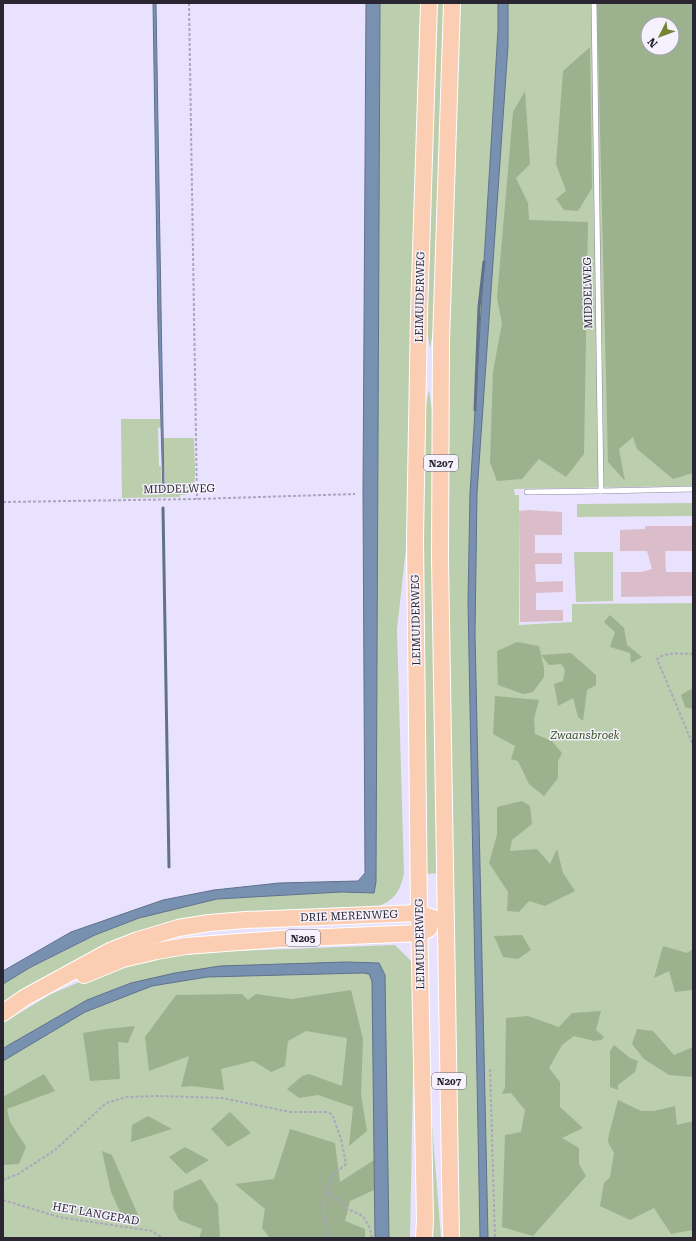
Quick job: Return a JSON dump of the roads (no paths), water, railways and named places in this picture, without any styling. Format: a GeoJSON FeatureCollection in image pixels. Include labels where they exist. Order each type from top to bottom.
{"type":"FeatureCollection","features":[{"type":"Feature","properties":{"kind":"main road","name":"LEIMUIDERWEG"},"geometry":{"type":"LineString","coordinates":[[424,1238],[425,1220],[419,913],[415,538],[419,313],[428,3]]}},
{"type":"Feature","properties":{"kind":"main road","name":"LEIMUIDERWEG"},"geometry":{"type":"LineString","coordinates":[[452,3],[442,342],[440,550],[452,1238]]}},
{"type":"Feature","properties":{"kind":"main road","name":"DRIE MERENWEG"},"geometry":{"type":"LineString","coordinates":[[3,1013],[24,998],[110,951],[138,940],[178,928],[209,923],[245,920],[419,913],[446,923]]}},
{"type":"Feature","properties":{"kind":"main road","name":"DRIE MERENWEG"},"geometry":{"type":"LineString","coordinates":[[3,1017],[48,992],[76,979],[123,960],[157,951],[186,946],[280,939],[420,933],[446,923]]}},
{"type":"Feature","properties":{"kind":"lane","name":"MIDDELWEG"},"geometry":{"type":"LineString","coordinates":[[594,3],[601,491]]}},
{"type":"Feature","properties":{"kind":"lane"},"geometry":{"type":"LineString","coordinates":[[528,492],[693,489]]}},
{"type":"Feature","properties":{"kind":"water"},"geometry":{"type":"Polygon","coordinates":[[[153,3],[156,3],[163,492],[158,322],[153,3]]]}},
{"type":"Feature","properties":{"kind":"water"},"geometry":{"type":"Polygon","coordinates":[[[366,3],[380,3],[376,882],[374,893],[341,892],[217,899],[139,918],[95,935],[31,967],[3,984],[3,971],[71,932],[163,900],[214,890],[279,883],[358,881],[365,873],[363,491],[366,3]]]}},
{"type":"Feature","properties":{"kind":"water"},"geometry":{"type":"Polygon","coordinates":[[[498,3],[508,3],[508,46],[477,493],[475,634],[488,1238],[480,1238],[468,601],[470,493],[498,30],[498,3]]]}},
{"type":"Feature","properties":{"kind":"water"},"geometry":{"type":"Polygon","coordinates":[[[346,962],[379,963],[385,975],[389,1238],[375,1238],[372,981],[369,974],[207,977],[152,986],[85,1012],[3,1061],[3,1049],[7,1046],[87,1000],[131,983],[175,973],[220,966],[346,962]]]}},
{"type":"Feature","properties":{"kind":"waterway"},"geometry":{"type":"LineString","coordinates":[[475,410],[479,307],[484,262]]}},
{"type":"Feature","properties":{"kind":"waterway"},"geometry":{"type":"LineString","coordinates":[[163,508],[169,867]]}},
{"type":"Feature","properties":{"kind":"park label","name":"Zwaansbroek"},"geometry":{"type":"Point","coordinates":[585,735]}}]}
